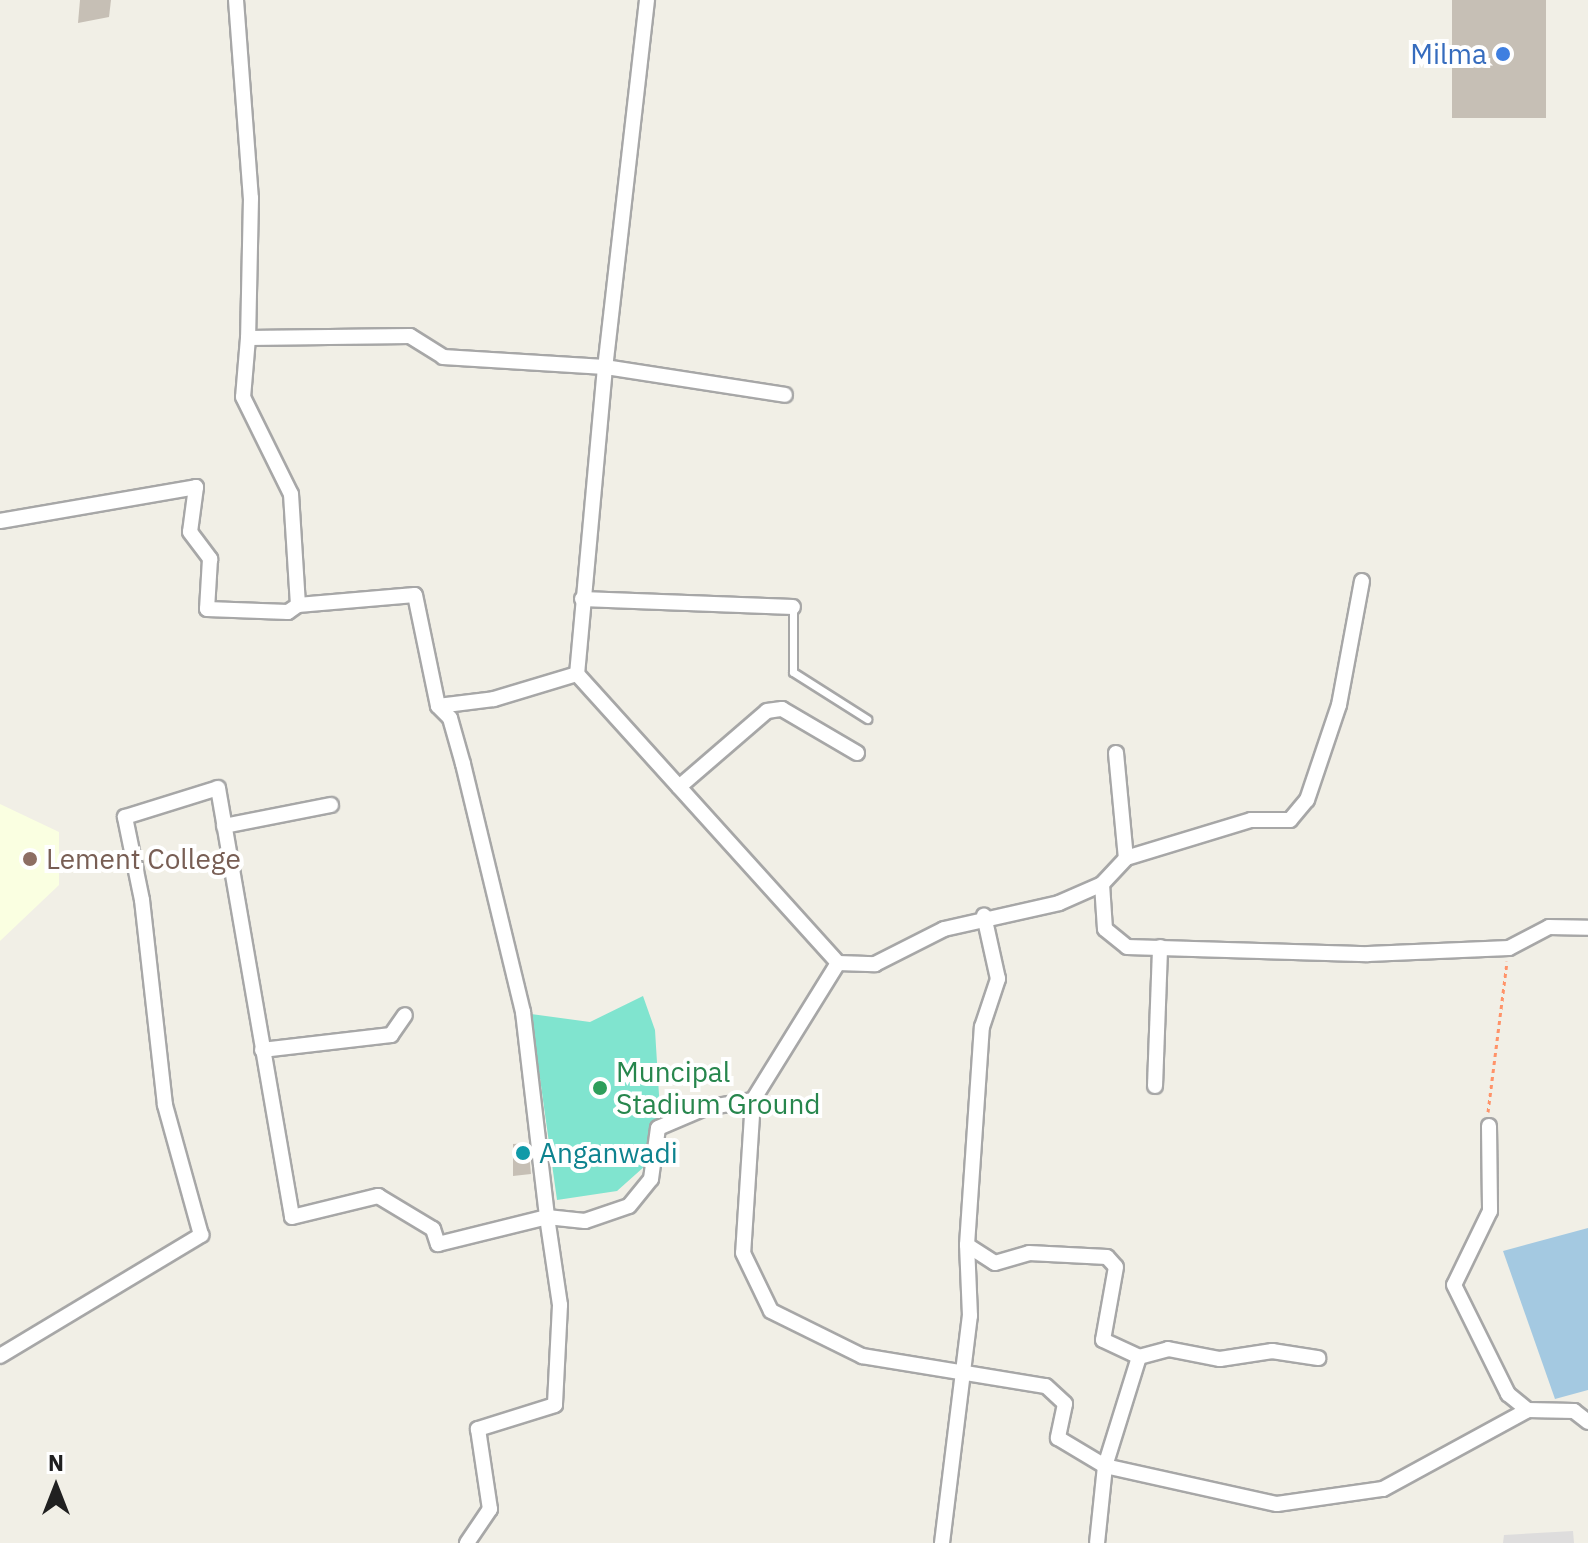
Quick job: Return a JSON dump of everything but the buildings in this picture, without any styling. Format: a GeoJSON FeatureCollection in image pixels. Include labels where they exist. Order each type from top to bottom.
{"type":"FeatureCollection","features":[{"type":"Feature","properties":{"kind":"street"},"geometry":{"type":"LineString","coordinates":[[236,0],[251,198],[248,338],[243,397],[291,494],[298,605]]}},
{"type":"Feature","properties":{"kind":"street"},"geometry":{"type":"LineString","coordinates":[[647,0],[605,367],[577,674],[838,963],[875,964],[984,916],[1059,903],[1102,884],[1126,858],[1251,820],[1290,820],[1307,800],[1349,672],[1362,581]]}},
{"type":"Feature","properties":{"kind":"street"},"geometry":{"type":"LineString","coordinates":[[248,338],[410,336],[443,357],[605,367],[785,395]]}},
{"type":"Feature","properties":{"kind":"street"},"geometry":{"type":"LineString","coordinates":[[0,521],[196,487],[190,532],[210,559],[207,609],[288,612],[298,605],[415,595],[438,706],[450,718],[463,764],[523,1012],[560,1305],[555,1405],[478,1429],[490,1509],[467,1543]]}},
{"type":"Feature","properties":{"kind":"street"},"geometry":{"type":"LineString","coordinates":[[582,599],[793,607]]}},
{"type":"Feature","properties":{"kind":"street"},"geometry":{"type":"LineString","coordinates":[[438,706],[494,699],[577,674]]}},
{"type":"Feature","properties":{"kind":"street"},"geometry":{"type":"LineString","coordinates":[[679,787],[767,711],[782,709],[857,753]]}},
{"type":"Feature","properties":{"kind":"street"},"geometry":{"type":"LineString","coordinates":[[1116,753],[1126,858]]}},
{"type":"Feature","properties":{"kind":"street"},"geometry":{"type":"LineString","coordinates":[[0,1356],[201,1235],[165,1105],[142,900],[125,817],[218,788],[292,1217],[378,1196],[433,1229],[438,1244],[547,1217],[585,1221],[629,1206],[651,1179],[658,1128],[705,1108],[753,1100]]}},
{"type":"Feature","properties":{"kind":"street"},"geometry":{"type":"LineString","coordinates":[[224,826],[331,805]]}},
{"type":"Feature","properties":{"kind":"street"},"geometry":{"type":"LineString","coordinates":[[1102,884],[1109,937],[1127,947],[1368,954],[1509,948],[1549,927],[1588,928]]}},
{"type":"Feature","properties":{"kind":"street"},"geometry":{"type":"LineString","coordinates":[[942,1543],[959,1375],[970,1316],[967,1245],[982,1027],[998,979],[984,916]]}},
{"type":"Feature","properties":{"kind":"street"},"geometry":{"type":"LineString","coordinates":[[1155,1086],[1160,947]]}},
{"type":"Feature","properties":{"kind":"street"},"geometry":{"type":"LineString","coordinates":[[838,963],[753,1100],[743,1253],[771,1311],[862,1356],[959,1375],[1046,1386],[1065,1404],[1058,1438],[1105,1466],[1277,1504],[1383,1489],[1528,1410],[1574,1411],[1588,1422]]}},
{"type":"Feature","properties":{"kind":"street"},"geometry":{"type":"LineString","coordinates":[[262,1050],[391,1035],[405,1015]]}},
{"type":"Feature","properties":{"kind":"street"},"geometry":{"type":"LineString","coordinates":[[1489,1126],[1490,1211],[1454,1285],[1508,1394],[1528,1410]]}},
{"type":"Feature","properties":{"kind":"street"},"geometry":{"type":"LineString","coordinates":[[967,1245],[995,1263],[1029,1253],[1113,1260],[1103,1340],[1139,1357],[1168,1349],[1220,1359],[1272,1351],[1318,1358]]}},
{"type":"Feature","properties":{"kind":"street"},"geometry":{"type":"LineString","coordinates":[[1097,1543],[1105,1466],[1139,1357]]}},
{"type":"Feature","properties":{"kind":"lane"},"geometry":{"type":"LineString","coordinates":[[793,607],[793,672],[867,719]]}},
{"type":"Feature","properties":{"kind":"path"},"geometry":{"type":"LineString","coordinates":[[1489,1126],[1486,1096],[1507,954]]}},
{"type":"Feature","properties":{"kind":"shaded area","name":"Lement College"},"geometry":{"type":"Polygon","coordinates":[[[0,804],[59,832],[59,885],[0,941],[0,804]]]}},
{"type":"Feature","properties":{"kind":"shaded area","name":"Muncipal Stadium Ground"},"geometry":{"type":"Polygon","coordinates":[[[643,996],[655,1030],[660,1111],[645,1166],[617,1191],[557,1200],[531,1014],[590,1022],[643,996]]]}},
{"type":"Feature","properties":{"kind":"shaded area"},"geometry":{"type":"Polygon","coordinates":[[[1588,1228],[1588,1390],[1555,1399],[1503,1251],[1588,1228]]]}},
{"type":"Feature","properties":{"kind":"shaded area"},"geometry":{"type":"Polygon","coordinates":[[[1573,1531],[1574,1543],[1503,1543],[1504,1535],[1573,1531]]]}},
{"type":"Feature","properties":{"kind":"place","name":"Milma"},"geometry":{"type":"Point","coordinates":[1503,54]}},
{"type":"Feature","properties":{"kind":"place","name":"Lement College"},"geometry":{"type":"Point","coordinates":[30,859]}},
{"type":"Feature","properties":{"kind":"place","name":"Muncipal Stadium Ground"},"geometry":{"type":"Point","coordinates":[600,1088]}},
{"type":"Feature","properties":{"kind":"place","name":"Anganwadi"},"geometry":{"type":"Point","coordinates":[523,1153]}}]}
